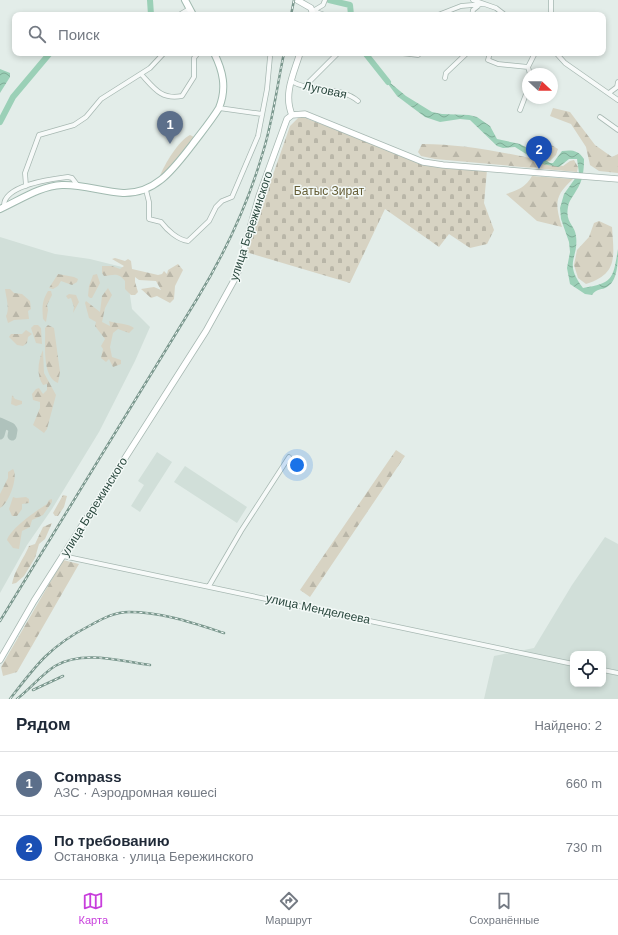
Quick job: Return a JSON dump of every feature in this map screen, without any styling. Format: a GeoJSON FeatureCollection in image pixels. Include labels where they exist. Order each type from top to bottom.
{"type":"FeatureCollection","features":[{"type":"Feature","properties":{"kind":"main road"},"geometry":{"type":"LineString","coordinates":[[185,0],[191,12]]}},
{"type":"Feature","properties":{"kind":"main road"},"geometry":{"type":"LineString","coordinates":[[297,0],[308,5],[312,12]]}},
{"type":"Feature","properties":{"kind":"main road"},"geometry":{"type":"LineString","coordinates":[[2,208],[41,190],[63,185],[124,193],[146,190],[160,182],[171,172],[218,108],[222,100],[224,83],[220,66],[215,56]]}},
{"type":"Feature","properties":{"kind":"main road"},"geometry":{"type":"LineString","coordinates":[[299,56],[289,89],[288,107],[292,115],[305,114],[423,162],[443,165],[618,179]]}},
{"type":"Feature","properties":{"kind":"main road","name":"улица Бережинского"},"geometry":{"type":"LineString","coordinates":[[0,660],[12,637],[229,291],[237,275],[259,196],[287,119],[292,115]]}},
{"type":"Feature","properties":{"kind":"street"},"geometry":{"type":"LineString","coordinates":[[314,12],[323,5],[325,0]]}},
{"type":"Feature","properties":{"kind":"street"},"geometry":{"type":"LineString","coordinates":[[473,0],[496,8],[501,12]]}},
{"type":"Feature","properties":{"kind":"street"},"geometry":{"type":"LineString","coordinates":[[550,12],[551,0]]}},
{"type":"Feature","properties":{"kind":"street"},"geometry":{"type":"LineString","coordinates":[[446,12],[461,6],[478,6],[484,4]]}},
{"type":"Feature","properties":{"kind":"street"},"geometry":{"type":"LineString","coordinates":[[473,12],[478,6]]}},
{"type":"Feature","properties":{"kind":"street"},"geometry":{"type":"LineString","coordinates":[[184,12],[189,9]]}},
{"type":"Feature","properties":{"kind":"street"},"geometry":{"type":"LineString","coordinates":[[26,186],[25,173],[39,135],[74,125],[86,117],[101,98],[150,68],[161,56]]}},
{"type":"Feature","properties":{"kind":"street"},"geometry":{"type":"LineString","coordinates":[[141,74],[159,93],[172,98],[182,96],[194,77],[194,58],[196,56]]}},
{"type":"Feature","properties":{"kind":"street"},"geometry":{"type":"LineString","coordinates":[[146,190],[149,202],[149,219],[161,222],[166,228],[185,241],[191,240],[209,221],[216,207],[234,195],[258,136],[270,56]]}},
{"type":"Feature","properties":{"kind":"street"},"geometry":{"type":"LineString","coordinates":[[304,87],[335,56]]}},
{"type":"Feature","properties":{"kind":"street"},"geometry":{"type":"LineString","coordinates":[[444,78],[446,73],[464,56]]}},
{"type":"Feature","properties":{"kind":"street"},"geometry":{"type":"LineString","coordinates":[[489,56],[488,60],[498,64],[528,68],[534,56]]}},
{"type":"Feature","properties":{"kind":"street"},"geometry":{"type":"LineString","coordinates":[[559,56],[565,63],[618,100]]}},
{"type":"Feature","properties":{"kind":"street","name":"Луговая"},"geometry":{"type":"LineString","coordinates":[[291,80],[304,87],[328,89],[350,95],[358,101]]}},
{"type":"Feature","properties":{"kind":"street"},"geometry":{"type":"LineString","coordinates":[[609,93],[617,87],[618,82]]}},
{"type":"Feature","properties":{"kind":"street"},"geometry":{"type":"LineString","coordinates":[[520,110],[522,102]]}},
{"type":"Feature","properties":{"kind":"street"},"geometry":{"type":"LineString","coordinates":[[218,108],[262,114]]}},
{"type":"Feature","properties":{"kind":"street"},"geometry":{"type":"LineString","coordinates":[[600,117],[618,130]]}},
{"type":"Feature","properties":{"kind":"street"},"geometry":{"type":"LineString","coordinates":[[2,208],[5,199],[10,195],[37,181],[68,177],[75,180],[78,186]]}},
{"type":"Feature","properties":{"kind":"street"},"geometry":{"type":"LineString","coordinates":[[209,586],[241,531],[289,457]]}},
{"type":"Feature","properties":{"kind":"street","name":"улица Менделеева"},"geometry":{"type":"LineString","coordinates":[[63,556],[570,663]]}},
{"type":"Feature","properties":{"kind":"street"},"geometry":{"type":"LineString","coordinates":[[606,671],[618,673]]}},
{"type":"Feature","properties":{"kind":"shaded area"},"geometry":{"type":"Polygon","coordinates":[[[0,237],[55,254],[90,259],[126,268],[132,309],[150,327],[135,361],[99,432],[52,509],[27,545],[0,593],[0,237]]]}},
{"type":"Feature","properties":{"kind":"shaded area"},"geometry":{"type":"Polygon","coordinates":[[[157,452],[172,462],[140,512],[131,506],[144,485],[138,481],[157,452]]]}},
{"type":"Feature","properties":{"kind":"shaded area"},"geometry":{"type":"Polygon","coordinates":[[[185,466],[247,507],[237,523],[174,482],[185,466]]]}},
{"type":"Feature","properties":{"kind":"shaded area"},"geometry":{"type":"Polygon","coordinates":[[[605,537],[618,544],[618,699],[484,699],[494,656],[534,648],[572,585],[605,537]]]}},
{"type":"Feature","properties":{"kind":"green space"},"geometry":{"type":"Polygon","coordinates":[[[553,108],[570,112],[595,145],[612,157],[618,154],[618,173],[599,171],[590,165],[586,147],[571,124],[550,116],[553,108]]]}},
{"type":"Feature","properties":{"kind":"green space","name":"Батыс Зират"},"geometry":{"type":"Polygon","coordinates":[[[300,116],[430,165],[487,170],[484,203],[494,230],[487,244],[470,248],[449,234],[439,247],[385,209],[350,283],[246,252],[290,126],[300,116]]]}},
{"type":"Feature","properties":{"kind":"green space"},"geometry":{"type":"Polygon","coordinates":[[[190,135],[194,137],[172,165],[160,176],[177,147],[190,135]]]}},
{"type":"Feature","properties":{"kind":"green space"},"geometry":{"type":"Polygon","coordinates":[[[533,142],[548,143],[558,149],[556,155],[550,161],[541,158],[529,147],[533,142]]]}},
{"type":"Feature","properties":{"kind":"green space"},"geometry":{"type":"Polygon","coordinates":[[[422,144],[440,144],[475,148],[511,154],[563,166],[574,160],[578,167],[577,172],[435,159],[421,156],[418,152],[422,144]]]}},
{"type":"Feature","properties":{"kind":"green space"},"geometry":{"type":"Polygon","coordinates":[[[532,176],[573,179],[562,190],[559,196],[557,206],[562,227],[537,221],[506,194],[521,188],[532,176]]]}},
{"type":"Feature","properties":{"kind":"green space"},"geometry":{"type":"Polygon","coordinates":[[[599,221],[612,227],[612,263],[604,275],[586,284],[578,278],[574,265],[577,250],[589,237],[594,223],[599,221]]]}},
{"type":"Feature","properties":{"kind":"green space"},"geometry":{"type":"Polygon","coordinates":[[[115,258],[125,261],[128,259],[131,261],[132,269],[158,275],[162,274],[164,271],[167,274],[168,270],[178,264],[183,270],[175,286],[174,299],[170,303],[157,296],[151,298],[141,289],[154,287],[161,290],[156,281],[139,280],[135,277],[138,292],[135,295],[131,295],[125,289],[125,281],[120,276],[104,276],[102,273],[102,266],[112,266],[120,269],[124,266],[112,259],[115,258]]]}},
{"type":"Feature","properties":{"kind":"green space"},"geometry":{"type":"Polygon","coordinates":[[[58,274],[74,277],[78,279],[77,282],[72,285],[61,281],[58,286],[53,289],[49,288],[58,274]]]}},
{"type":"Feature","properties":{"kind":"green space"},"geometry":{"type":"Polygon","coordinates":[[[97,274],[100,283],[92,298],[90,298],[88,296],[89,286],[93,275],[97,274]]]}},
{"type":"Feature","properties":{"kind":"green space"},"geometry":{"type":"Polygon","coordinates":[[[108,288],[112,295],[105,308],[102,322],[110,326],[109,321],[129,325],[134,328],[129,333],[118,329],[113,333],[110,347],[112,357],[121,360],[121,364],[113,367],[109,359],[106,362],[101,358],[103,349],[101,346],[105,339],[95,326],[96,322],[89,318],[85,303],[86,301],[100,312],[102,296],[108,288]]]}},
{"type":"Feature","properties":{"kind":"green space"},"geometry":{"type":"Polygon","coordinates":[[[5,289],[10,289],[14,293],[22,294],[30,301],[31,309],[28,311],[29,319],[14,320],[8,323],[6,316],[8,306],[5,289]]]}},
{"type":"Feature","properties":{"kind":"green space"},"geometry":{"type":"Polygon","coordinates":[[[48,291],[51,291],[52,295],[47,305],[48,310],[46,322],[43,319],[43,308],[48,291]]]}},
{"type":"Feature","properties":{"kind":"green space"},"geometry":{"type":"Polygon","coordinates":[[[69,294],[76,295],[79,302],[73,313],[74,307],[71,298],[68,299],[66,296],[69,294]]]}},
{"type":"Feature","properties":{"kind":"green space"},"geometry":{"type":"Polygon","coordinates":[[[34,325],[38,325],[41,328],[42,344],[36,343],[31,328],[34,325]]]}},
{"type":"Feature","properties":{"kind":"green space"},"geometry":{"type":"Polygon","coordinates":[[[48,325],[54,328],[60,372],[58,383],[49,374],[47,366],[45,328],[48,325]]]}},
{"type":"Feature","properties":{"kind":"green space"},"geometry":{"type":"Polygon","coordinates":[[[26,330],[32,334],[28,337],[27,343],[23,346],[17,345],[9,337],[11,334],[22,334],[26,330]]]}},
{"type":"Feature","properties":{"kind":"green space"},"geometry":{"type":"Polygon","coordinates":[[[43,350],[44,373],[56,395],[47,429],[44,433],[33,425],[40,408],[40,402],[33,400],[32,394],[39,388],[43,394],[47,390],[47,384],[43,385],[39,377],[39,363],[43,350]]]}},
{"type":"Feature","properties":{"kind":"green space"},"geometry":{"type":"Polygon","coordinates":[[[12,395],[15,399],[22,401],[22,404],[16,406],[11,404],[12,395]]]}},
{"type":"Feature","properties":{"kind":"green space"},"geometry":{"type":"Polygon","coordinates":[[[396,450],[405,456],[310,597],[300,590],[396,450]]]}},
{"type":"Feature","properties":{"kind":"green space"},"geometry":{"type":"Polygon","coordinates":[[[13,469],[15,478],[12,490],[6,502],[0,508],[0,494],[8,478],[8,472],[13,469]]]}},
{"type":"Feature","properties":{"kind":"green space"},"geometry":{"type":"Polygon","coordinates":[[[63,495],[67,496],[64,507],[58,516],[55,516],[53,513],[63,495]]]}},
{"type":"Feature","properties":{"kind":"green space"},"geometry":{"type":"Polygon","coordinates":[[[13,497],[26,497],[29,499],[29,503],[22,504],[22,509],[17,516],[12,516],[9,509],[13,497]]]}},
{"type":"Feature","properties":{"kind":"green space"},"geometry":{"type":"Polygon","coordinates":[[[52,499],[52,502],[43,515],[32,520],[30,527],[22,531],[19,549],[13,548],[7,540],[9,535],[24,520],[52,499]]]}},
{"type":"Feature","properties":{"kind":"green space"},"geometry":{"type":"Polygon","coordinates":[[[52,523],[45,539],[39,544],[35,558],[24,576],[16,583],[12,584],[17,569],[29,546],[35,544],[43,527],[52,523]]]}},
{"type":"Feature","properties":{"kind":"green space"},"geometry":{"type":"Polygon","coordinates":[[[63,560],[79,564],[17,672],[3,676],[1,667],[63,560]]]}},
{"type":"Feature","properties":{"kind":"water"},"geometry":{"type":"Polygon","coordinates":[[[0,69],[10,73],[10,77],[0,93],[0,69]]]}},
{"type":"Feature","properties":{"kind":"water"},"geometry":{"type":"Polygon","coordinates":[[[382,76],[406,96],[432,112],[477,117],[490,126],[497,139],[520,144],[550,163],[553,163],[562,151],[577,152],[584,159],[583,175],[569,202],[567,212],[576,236],[576,250],[573,261],[574,272],[583,288],[601,284],[610,278],[613,273],[618,249],[618,260],[613,282],[592,295],[585,294],[570,284],[567,268],[570,252],[569,242],[561,219],[560,208],[564,194],[579,173],[577,159],[569,159],[559,167],[542,164],[515,147],[503,148],[497,146],[470,120],[460,119],[440,122],[425,117],[397,96],[382,76]]]}},
{"type":"Feature","properties":{"kind":"waterway"},"geometry":{"type":"LineString","coordinates":[[150,0],[151,12]]}},
{"type":"Feature","properties":{"kind":"waterway"},"geometry":{"type":"LineString","coordinates":[[329,0],[350,5],[351,12]]}},
{"type":"Feature","properties":{"kind":"waterway"},"geometry":{"type":"LineString","coordinates":[[0,122],[13,97],[47,56]]}},
{"type":"Feature","properties":{"kind":"waterway"},"geometry":{"type":"LineString","coordinates":[[367,56],[388,82]]}},
{"type":"Feature","properties":{"kind":"taxiway"},"geometry":{"type":"LineString","coordinates":[[0,422],[11,427],[13,430],[12,436]]}},
{"type":"Feature","properties":{"kind":"taxiway"},"geometry":{"type":"LineString","coordinates":[[0,423],[2,428],[0,435]]}},
{"type":"Feature","properties":{"kind":"railway"},"geometry":{"type":"LineString","coordinates":[[292,12],[294,0]]}},
{"type":"Feature","properties":{"kind":"railway"},"geometry":{"type":"LineString","coordinates":[[0,621],[217,264],[235,228],[257,171],[272,115],[283,56]]}},
{"type":"Feature","properties":{"kind":"railway"},"geometry":{"type":"LineString","coordinates":[[10,699],[36,666],[54,649],[75,633],[108,616],[124,612],[141,612],[177,619],[224,633]]}},
{"type":"Feature","properties":{"kind":"railway"},"geometry":{"type":"LineString","coordinates":[[17,699],[55,666],[66,661],[102,658],[150,665]]}},
{"type":"Feature","properties":{"kind":"railway"},"geometry":{"type":"LineString","coordinates":[[33,690],[63,676]]}},
{"type":"Feature","properties":{"kind":"place","name":"Compass"},"geometry":{"type":"Point","coordinates":[170,144]}},
{"type":"Feature","properties":{"kind":"place","name":"По требованию"},"geometry":{"type":"Point","coordinates":[539,169]}}]}
